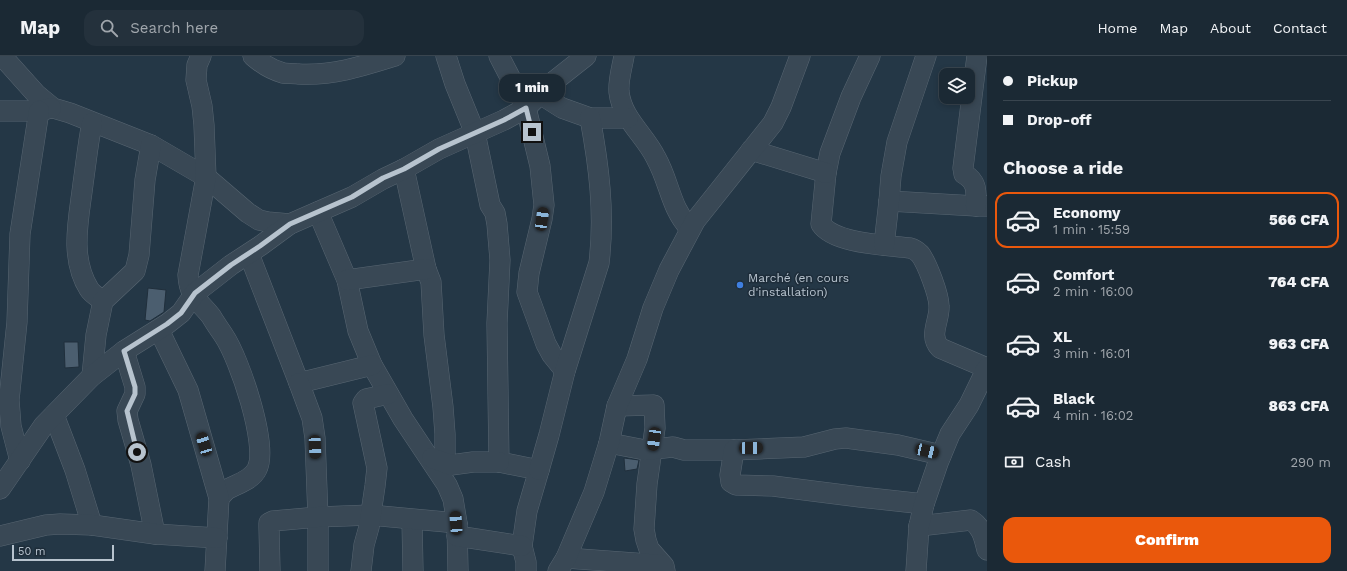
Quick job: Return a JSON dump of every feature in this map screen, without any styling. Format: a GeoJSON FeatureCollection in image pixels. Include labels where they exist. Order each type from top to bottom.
{"type":"FeatureCollection","features":[{"type":"Feature","properties":{"kind":"street"},"geometry":{"type":"LineString","coordinates":[[2,56],[36,94],[46,110],[20,234],[17,322],[10,400],[11,426],[20,461]]}},
{"type":"Feature","properties":{"kind":"street"},"geometry":{"type":"LineString","coordinates":[[201,56],[197,65],[196,80],[202,106],[204,125],[206,177],[188,275],[188,284],[193,297],[210,316],[225,338],[236,359],[254,414],[261,460],[257,470],[252,475],[237,486],[227,490],[219,498]]}},
{"type":"Feature","properties":{"kind":"street"},"geometry":{"type":"LineString","coordinates":[[253,56],[261,63],[282,73],[325,74],[354,69],[395,56]]}},
{"type":"Feature","properties":{"kind":"street"},"geometry":{"type":"LineString","coordinates":[[446,56],[455,84],[475,132],[490,205],[495,213],[500,260],[497,323],[499,462]]}},
{"type":"Feature","properties":{"kind":"street"},"geometry":{"type":"LineString","coordinates":[[499,56],[526,108],[540,166],[544,205],[529,273],[527,292],[546,344],[552,355],[565,371]]}},
{"type":"Feature","properties":{"kind":"street"},"geometry":{"type":"LineString","coordinates":[[0,489],[20,461],[35,436],[92,376],[124,351],[158,330],[181,313],[195,293],[231,265],[249,254],[290,224],[352,197],[383,178],[404,169],[439,149],[504,120],[526,108],[548,86],[586,56]]}},
{"type":"Feature","properties":{"kind":"street"},"geometry":{"type":"LineString","coordinates":[[624,56],[620,73],[619,92],[623,106],[628,118],[656,157],[675,208],[682,220],[690,229]]}},
{"type":"Feature","properties":{"kind":"street"},"geometry":{"type":"LineString","coordinates":[[664,568],[562,564],[594,492],[609,443],[617,406],[637,359],[653,308],[669,270],[690,229],[773,123],[781,107],[800,56]]}},
{"type":"Feature","properties":{"kind":"street"},"geometry":{"type":"LineString","coordinates":[[870,56],[851,97],[830,153],[826,174],[821,224],[825,230],[854,241],[916,250],[921,256],[937,294],[939,308],[934,336],[936,343],[940,348],[987,368],[978,407],[950,434],[941,455],[924,504],[919,526],[916,571]]}},
{"type":"Feature","properties":{"kind":"street"},"geometry":{"type":"LineString","coordinates":[[884,245],[891,176],[897,142],[926,56]]}},
{"type":"Feature","properties":{"kind":"street"},"geometry":{"type":"LineString","coordinates":[[889,201],[981,206],[974,183],[971,178],[964,174],[963,168],[978,56]]}},
{"type":"Feature","properties":{"kind":"street"},"geometry":{"type":"LineString","coordinates":[[540,94],[562,108],[590,118],[628,118]]}},
{"type":"Feature","properties":{"kind":"street"},"geometry":{"type":"LineString","coordinates":[[0,111],[46,110],[70,113],[107,127],[151,145],[206,177],[248,213],[259,220],[290,224]]}},
{"type":"Feature","properties":{"kind":"street"},"geometry":{"type":"LineString","coordinates":[[526,571],[526,562],[522,546],[527,511],[549,435],[565,371],[599,263],[602,214],[598,169],[590,118]]}},
{"type":"Feature","properties":{"kind":"street"},"geometry":{"type":"LineString","coordinates":[[92,122],[87,145],[76,237],[77,252],[82,276],[89,291],[103,301]]}},
{"type":"Feature","properties":{"kind":"street"},"geometry":{"type":"LineString","coordinates":[[92,376],[96,334],[103,301],[135,271],[139,255],[145,180],[151,145]]}},
{"type":"Feature","properties":{"kind":"street"},"geometry":{"type":"LineString","coordinates":[[751,150],[826,174]]}},
{"type":"Feature","properties":{"kind":"street"},"geometry":{"type":"LineString","coordinates":[[404,169],[426,269],[431,282],[434,335],[445,434],[436,460]]}},
{"type":"Feature","properties":{"kind":"street"},"geometry":{"type":"LineString","coordinates":[[318,212],[347,280],[358,331],[372,365],[403,419],[436,460],[453,499],[457,529],[458,571]]}},
{"type":"Feature","properties":{"kind":"street"},"geometry":{"type":"LineString","coordinates":[[249,254],[312,418],[315,438],[318,517],[318,571]]}},
{"type":"Feature","properties":{"kind":"street"},"geometry":{"type":"LineString","coordinates":[[347,280],[426,269]]}},
{"type":"Feature","properties":{"kind":"street"},"geometry":{"type":"LineString","coordinates":[[158,330],[188,390],[219,498],[215,571]]}},
{"type":"Feature","properties":{"kind":"street"},"geometry":{"type":"LineString","coordinates":[[124,351],[135,387],[135,394],[127,411],[128,420],[141,465],[155,534]]}},
{"type":"Feature","properties":{"kind":"street"},"geometry":{"type":"LineString","coordinates":[[299,383],[372,365]]}},
{"type":"Feature","properties":{"kind":"street"},"geometry":{"type":"LineString","coordinates":[[360,571],[377,468],[363,403],[366,399],[388,394]]}},
{"type":"Feature","properties":{"kind":"street"},"geometry":{"type":"LineString","coordinates":[[617,406],[654,405],[655,428],[647,484],[644,528],[649,549],[664,568]]}},
{"type":"Feature","properties":{"kind":"street"},"geometry":{"type":"LineString","coordinates":[[54,415],[75,470],[92,525]]}},
{"type":"Feature","properties":{"kind":"street"},"geometry":{"type":"LineString","coordinates":[[609,443],[645,450],[652,450],[662,447],[673,447],[684,450],[734,450],[804,447],[835,439],[846,438],[898,445],[941,455]]}},
{"type":"Feature","properties":{"kind":"street"},"geometry":{"type":"LineString","coordinates":[[734,450],[730,475],[731,482],[736,485],[773,486],[924,504]]}},
{"type":"Feature","properties":{"kind":"street"},"geometry":{"type":"LineString","coordinates":[[436,460],[451,465],[473,462],[499,462],[539,470]]}},
{"type":"Feature","properties":{"kind":"street"},"geometry":{"type":"LineString","coordinates":[[270,571],[269,523],[273,521],[318,517],[370,515],[412,520],[457,529],[522,546]]}},
{"type":"Feature","properties":{"kind":"street"},"geometry":{"type":"LineString","coordinates":[[412,520],[413,571]]}},
{"type":"Feature","properties":{"kind":"street"},"geometry":{"type":"LineString","coordinates":[[919,526],[971,520],[977,524],[982,533],[987,550]]}},
{"type":"Feature","properties":{"kind":"street"},"geometry":{"type":"LineString","coordinates":[[0,536],[46,525],[92,525],[155,534],[217,538]]}},
{"type":"Feature","properties":{"kind":"building"},"geometry":{"type":"Polygon","coordinates":[[[148,288],[166,290],[164,312],[150,321],[145,320],[148,288]]]}},
{"type":"Feature","properties":{"kind":"building"},"geometry":{"type":"Polygon","coordinates":[[[64,342],[78,342],[79,367],[65,368],[64,342]]]}},
{"type":"Feature","properties":{"kind":"building"},"geometry":{"type":"Polygon","coordinates":[[[624,458],[639,460],[637,469],[625,471],[624,458]]]}},
{"type":"Feature","properties":{"kind":"place","name":"Marché (en cours d'installation)"},"geometry":{"type":"Point","coordinates":[740,285]}},
{"type":"Feature","properties":{"kind":"route"},"geometry":{"type":"LineString","coordinates":[[137,452],[127,411],[135,394],[135,387],[124,351],[167,324],[181,313],[186,308],[195,293],[231,265],[249,254],[290,224],[362,192],[383,178],[404,169],[461,138],[504,120],[526,108],[532,132]]}}]}
